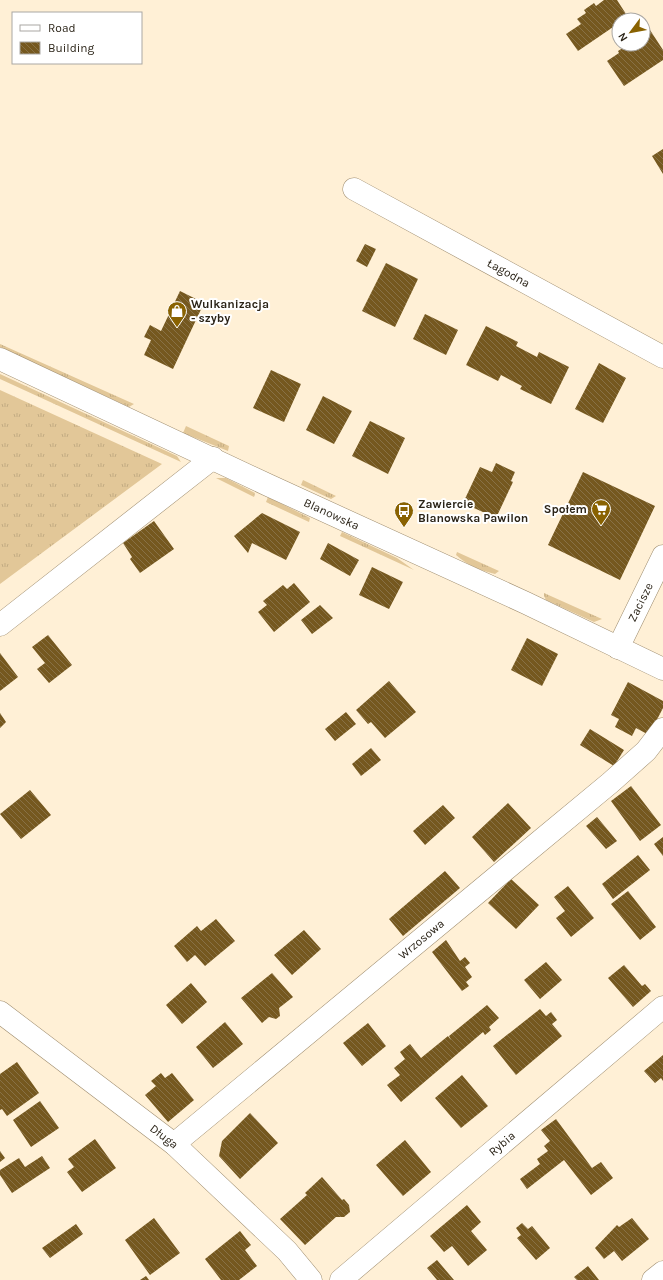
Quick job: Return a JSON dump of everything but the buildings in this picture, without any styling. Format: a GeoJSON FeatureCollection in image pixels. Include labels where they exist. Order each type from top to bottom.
{"type":"FeatureCollection","features":[{"type":"Feature","properties":{"kind":"street","name":"Łagodna"},"geometry":{"type":"LineString","coordinates":[[354,189],[663,358]]}},
{"type":"Feature","properties":{"kind":"street","name":"Blanowska"},"geometry":{"type":"LineString","coordinates":[[0,359],[526,603],[663,669]]}},
{"type":"Feature","properties":{"kind":"street"},"geometry":{"type":"LineString","coordinates":[[0,625],[213,458]]}},
{"type":"Feature","properties":{"kind":"street","name":"Zacisze"},"geometry":{"type":"LineString","coordinates":[[618,648],[663,556]]}},
{"type":"Feature","properties":{"kind":"street","name":"Wrzosowa"},"geometry":{"type":"LineString","coordinates":[[174,1144],[610,783],[646,751],[663,729]]}},
{"type":"Feature","properties":{"kind":"street","name":"Rybia"},"geometry":{"type":"LineString","coordinates":[[341,1280],[663,1007]]}},
{"type":"Feature","properties":{"kind":"street","name":"Długa"},"geometry":{"type":"LineString","coordinates":[[0,1012],[174,1144],[287,1251],[311,1280]]}},
{"type":"Feature","properties":{"kind":"street"},"geometry":{"type":"LineString","coordinates":[[653,1280],[663,1272]]}},
{"type":"Feature","properties":{"kind":"green space"},"geometry":{"type":"Polygon","coordinates":[[[0,344],[134,404],[129,407],[0,347],[0,344]]]}},
{"type":"Feature","properties":{"kind":"green space"},"geometry":{"type":"Polygon","coordinates":[[[0,374],[177,456],[181,462],[0,379],[0,374]]]}},
{"type":"Feature","properties":{"kind":"green space"},"geometry":{"type":"Polygon","coordinates":[[[0,390],[162,464],[0,584],[0,390]]]}},
{"type":"Feature","properties":{"kind":"green space"},"geometry":{"type":"Polygon","coordinates":[[[186,426],[229,446],[228,451],[183,433],[186,426]]]}},
{"type":"Feature","properties":{"kind":"green space"},"geometry":{"type":"Polygon","coordinates":[[[216,478],[226,478],[255,493],[254,497],[216,478]]]}},
{"type":"Feature","properties":{"kind":"green space"},"geometry":{"type":"Polygon","coordinates":[[[303,480],[336,496],[331,499],[301,485],[303,480]]]}},
{"type":"Feature","properties":{"kind":"green space"},"geometry":{"type":"Polygon","coordinates":[[[268,497],[310,518],[309,522],[266,502],[268,497]]]}},
{"type":"Feature","properties":{"kind":"green space"},"geometry":{"type":"Polygon","coordinates":[[[342,532],[397,558],[414,570],[340,536],[342,532]]]}},
{"type":"Feature","properties":{"kind":"green space"},"geometry":{"type":"Polygon","coordinates":[[[457,552],[499,571],[495,574],[474,567],[456,555],[457,552]]]}},
{"type":"Feature","properties":{"kind":"green space"},"geometry":{"type":"Polygon","coordinates":[[[544,593],[602,619],[594,622],[546,600],[544,593]]]}},
{"type":"Feature","properties":{"kind":"place","name":"Wulkanizacja - szyby"},"geometry":{"type":"Point","coordinates":[177,328]}},
{"type":"Feature","properties":{"kind":"place","name":"Społem"},"geometry":{"type":"Point","coordinates":[601,526]}},
{"type":"Feature","properties":{"kind":"place","name":"Zawiercie Blanowska Pawilon"},"geometry":{"type":"Point","coordinates":[404,528]}}]}
